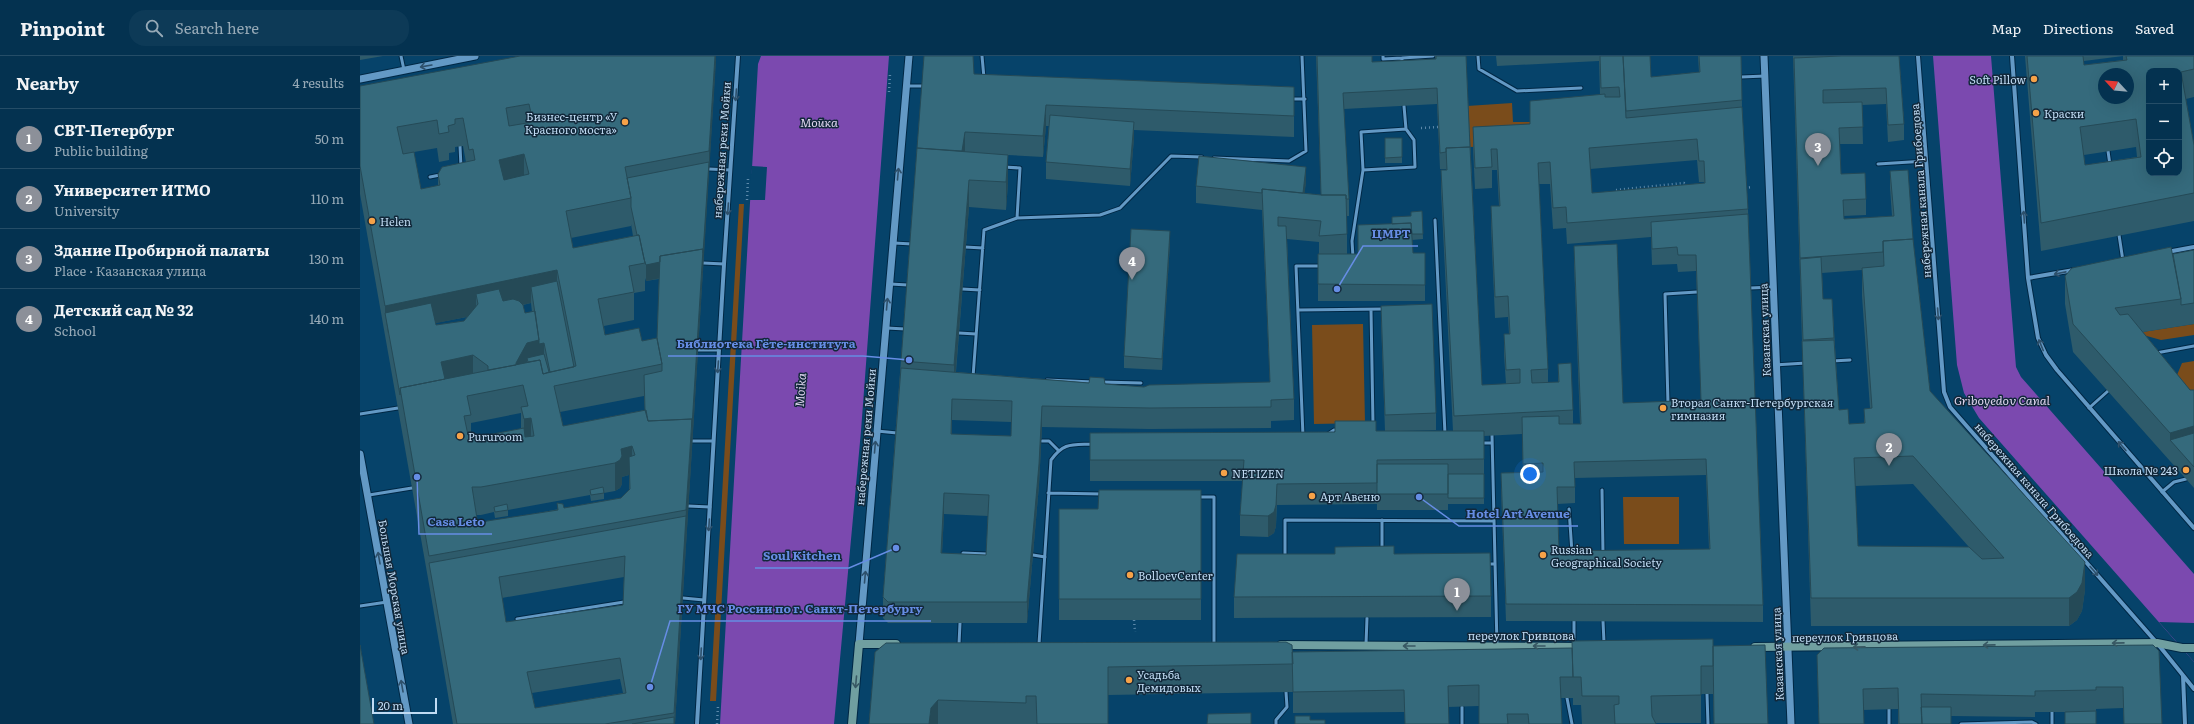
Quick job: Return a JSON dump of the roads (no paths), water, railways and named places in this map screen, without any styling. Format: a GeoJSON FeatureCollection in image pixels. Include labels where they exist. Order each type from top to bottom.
{"type":"FeatureCollection","features":[{"type":"Feature","properties":{"kind":"main road","name":"переулок Гривцова"},"geometry":{"type":"LineString","coordinates":[[1744,647],[1888,650],[2051,647],[2158,643],[2182,648],[2194,648]]}},
{"type":"Feature","properties":{"kind":"main road"},"geometry":{"type":"LineString","coordinates":[[859,644],[904,644]]}},
{"type":"Feature","properties":{"kind":"main road","name":"набережная реки Мойки"},"geometry":{"type":"LineString","coordinates":[[852,724],[859,644]]}},
{"type":"Feature","properties":{"kind":"main road","name":"переулок Гривцова"},"geometry":{"type":"LineString","coordinates":[[1270,645],[1286,649],[1366,646],[1461,649],[1497,646],[1569,649],[1600,647]]}},
{"type":"Feature","properties":{"kind":"street"},"geometry":{"type":"LineString","coordinates":[[360,78],[404,70],[445,66],[475,56]]}},
{"type":"Feature","properties":{"kind":"street","name":"набережная реки Мойки"},"geometry":{"type":"LineString","coordinates":[[696,724],[738,56]]}},
{"type":"Feature","properties":{"kind":"street","name":"набережная реки Мойки"},"geometry":{"type":"LineString","coordinates":[[859,644],[909,56]]}},
{"type":"Feature","properties":{"kind":"street","name":"Казанская улица"},"geometry":{"type":"LineString","coordinates":[[1764,56],[1790,724]]}},
{"type":"Feature","properties":{"kind":"street","name":"набережная канала Грибоедова"},"geometry":{"type":"LineString","coordinates":[[1918,56],[1944,392],[1950,406],[2158,643],[2194,689]]}},
{"type":"Feature","properties":{"kind":"street"},"geometry":{"type":"LineString","coordinates":[[2012,56],[2028,278],[2038,338],[2046,356],[2089,408],[2194,528]]}},
{"type":"Feature","properties":{"kind":"street"},"geometry":{"type":"LineString","coordinates":[[2158,254],[2194,247]]}},
{"type":"Feature","properties":{"kind":"street"},"geometry":{"type":"LineString","coordinates":[[2115,262],[2130,259]]}},
{"type":"Feature","properties":{"kind":"street"},"geometry":{"type":"LineString","coordinates":[[2028,278],[2078,269]]}},
{"type":"Feature","properties":{"kind":"street","name":"Большая Морская улица"},"geometry":{"type":"LineString","coordinates":[[360,456],[409,724]]}},
{"type":"Feature","properties":{"kind":"street"},"geometry":{"type":"LineString","coordinates":[[2183,676],[2185,724]]}},
{"type":"Feature","properties":{"kind":"lane"},"geometry":{"type":"LineString","coordinates":[[401,56],[404,70]]}},
{"type":"Feature","properties":{"kind":"lane"},"geometry":{"type":"LineString","coordinates":[[982,56],[984,82]]}},
{"type":"Feature","properties":{"kind":"lane"},"geometry":{"type":"LineString","coordinates":[[981,378],[973,377],[984,230],[1017,218],[1100,215],[1120,208],[1170,156],[1289,161],[1306,151],[1302,56]]}},
{"type":"Feature","properties":{"kind":"lane"},"geometry":{"type":"LineString","coordinates":[[1383,56],[1383,59],[1433,56]]}},
{"type":"Feature","properties":{"kind":"lane"},"geometry":{"type":"LineString","coordinates":[[1478,56],[1479,69],[1517,91],[1581,88]]}},
{"type":"Feature","properties":{"kind":"lane"},"geometry":{"type":"LineString","coordinates":[[1402,58],[1403,71]]}},
{"type":"Feature","properties":{"kind":"lane"},"geometry":{"type":"LineString","coordinates":[[1741,77],[1765,76]]}},
{"type":"Feature","properties":{"kind":"lane"},"geometry":{"type":"LineString","coordinates":[[907,86],[924,86]]}},
{"type":"Feature","properties":{"kind":"lane"},"geometry":{"type":"LineString","coordinates":[[1289,98],[1304,99]]}},
{"type":"Feature","properties":{"kind":"lane"},"geometry":{"type":"LineString","coordinates":[[1363,170],[1415,167],[1414,140],[1406,129],[1404,106]]}},
{"type":"Feature","properties":{"kind":"lane"},"geometry":{"type":"LineString","coordinates":[[1353,265],[1352,241],[1363,170],[1361,132],[1406,129]]}},
{"type":"Feature","properties":{"kind":"lane"},"geometry":{"type":"LineString","coordinates":[[460,146],[462,171]]}},
{"type":"Feature","properties":{"kind":"lane"},"geometry":{"type":"LineString","coordinates":[[2108,151],[2110,166]]}},
{"type":"Feature","properties":{"kind":"lane"},"geometry":{"type":"LineString","coordinates":[[1878,164],[1926,161]]}},
{"type":"Feature","properties":{"kind":"lane"},"geometry":{"type":"LineString","coordinates":[[998,166],[1020,168],[1017,218]]}},
{"type":"Feature","properties":{"kind":"lane"},"geometry":{"type":"LineString","coordinates":[[709,169],[730,170]]}},
{"type":"Feature","properties":{"kind":"lane"},"geometry":{"type":"LineString","coordinates":[[430,177],[446,174]]}},
{"type":"Feature","properties":{"kind":"lane"},"geometry":{"type":"LineString","coordinates":[[1435,220],[1445,436]]}},
{"type":"Feature","properties":{"kind":"lane"},"geometry":{"type":"LineString","coordinates":[[2119,235],[2123,261]]}},
{"type":"Feature","properties":{"kind":"lane"},"geometry":{"type":"LineString","coordinates":[[892,243],[912,244]]}},
{"type":"Feature","properties":{"kind":"lane"},"geometry":{"type":"LineString","coordinates":[[965,247],[983,248]]}},
{"type":"Feature","properties":{"kind":"lane"},"geometry":{"type":"LineString","coordinates":[[703,264],[724,264]]}},
{"type":"Feature","properties":{"kind":"lane"},"geometry":{"type":"LineString","coordinates":[[1303,438],[1296,266],[1324,266]]}},
{"type":"Feature","properties":{"kind":"lane"},"geometry":{"type":"LineString","coordinates":[[889,284],[908,285]]}},
{"type":"Feature","properties":{"kind":"lane"},"geometry":{"type":"LineString","coordinates":[[1750,288],[1773,286]]}},
{"type":"Feature","properties":{"kind":"lane"},"geometry":{"type":"LineString","coordinates":[[962,289],[980,290]]}},
{"type":"Feature","properties":{"kind":"lane"},"geometry":{"type":"LineString","coordinates":[[1668,404],[1665,294],[1697,292]]}},
{"type":"Feature","properties":{"kind":"lane"},"geometry":{"type":"LineString","coordinates":[[1298,310],[1386,309]]}},
{"type":"Feature","properties":{"kind":"lane"},"geometry":{"type":"LineString","coordinates":[[1432,309],[1439,309]]}},
{"type":"Feature","properties":{"kind":"lane"},"geometry":{"type":"LineString","coordinates":[[1371,310],[1373,430]]}},
{"type":"Feature","properties":{"kind":"lane"},"geometry":{"type":"LineString","coordinates":[[885,328],[905,329]]}},
{"type":"Feature","properties":{"kind":"lane"},"geometry":{"type":"LineString","coordinates":[[959,333],[976,334]]}},
{"type":"Feature","properties":{"kind":"lane"},"geometry":{"type":"LineString","coordinates":[[2150,354],[2194,346]]}},
{"type":"Feature","properties":{"kind":"lane"},"geometry":{"type":"LineString","coordinates":[[698,350],[719,350]]}},
{"type":"Feature","properties":{"kind":"lane"},"geometry":{"type":"LineString","coordinates":[[1826,362],[1850,360]]}},
{"type":"Feature","properties":{"kind":"lane"},"geometry":{"type":"LineString","coordinates":[[1776,365],[1810,363]]}},
{"type":"Feature","properties":{"kind":"lane"},"geometry":{"type":"LineString","coordinates":[[1045,380],[1141,383]]}},
{"type":"Feature","properties":{"kind":"lane"},"geometry":{"type":"LineString","coordinates":[[2089,408],[2108,391]]}},
{"type":"Feature","properties":{"kind":"lane"},"geometry":{"type":"LineString","coordinates":[[360,414],[398,408]]}},
{"type":"Feature","properties":{"kind":"lane"},"geometry":{"type":"LineString","coordinates":[[1325,436],[1334,430],[1341,430]]}},
{"type":"Feature","properties":{"kind":"lane"},"geometry":{"type":"LineString","coordinates":[[877,431],[897,433]]}},
{"type":"Feature","properties":{"kind":"lane"},"geometry":{"type":"LineString","coordinates":[[1492,436],[1497,646]]}},
{"type":"Feature","properties":{"kind":"lane"},"geometry":{"type":"LineString","coordinates":[[1296,438],[1311,437]]}},
{"type":"Feature","properties":{"kind":"lane"},"geometry":{"type":"LineString","coordinates":[[692,441],[713,441]]}},
{"type":"Feature","properties":{"kind":"lane"},"geometry":{"type":"LineString","coordinates":[[1042,441],[1049,441],[1058,450]]}},
{"type":"Feature","properties":{"kind":"lane"},"geometry":{"type":"LineString","coordinates":[[1476,444],[1492,443]]}},
{"type":"Feature","properties":{"kind":"lane"},"geometry":{"type":"LineString","coordinates":[[1039,644],[1050,460],[1058,450],[1066,445],[1098,444]]}},
{"type":"Feature","properties":{"kind":"lane"},"geometry":{"type":"LineString","coordinates":[[2162,492],[2174,482],[2186,479]]}},
{"type":"Feature","properties":{"kind":"lane"},"geometry":{"type":"LineString","coordinates":[[368,496],[412,488]]}},
{"type":"Feature","properties":{"kind":"lane"},"geometry":{"type":"LineString","coordinates":[[1602,490],[1603,559]]}},
{"type":"Feature","properties":{"kind":"lane"},"geometry":{"type":"LineString","coordinates":[[1048,493],[1103,494]]}},
{"type":"Feature","properties":{"kind":"lane"},"geometry":{"type":"LineString","coordinates":[[1190,496],[1214,497],[1214,645]]}},
{"type":"Feature","properties":{"kind":"lane"},"geometry":{"type":"LineString","coordinates":[[688,506],[710,507]]}},
{"type":"Feature","properties":{"kind":"lane"},"geometry":{"type":"LineString","coordinates":[[1568,509],[1573,560]]}},
{"type":"Feature","properties":{"kind":"lane"},"geometry":{"type":"LineString","coordinates":[[1285,564],[1285,520],[1494,521]]}},
{"type":"Feature","properties":{"kind":"lane"},"geometry":{"type":"LineString","coordinates":[[1382,520],[1382,557]]}},
{"type":"Feature","properties":{"kind":"lane"},"geometry":{"type":"LineString","coordinates":[[962,560],[963,552],[987,554]]}},
{"type":"Feature","properties":{"kind":"lane"},"geometry":{"type":"LineString","coordinates":[[1033,555],[1044,557]]}},
{"type":"Feature","properties":{"kind":"lane"},"geometry":{"type":"LineString","coordinates":[[1482,564],[1495,564]]}},
{"type":"Feature","properties":{"kind":"lane"},"geometry":{"type":"LineString","coordinates":[[683,598],[704,600]]}},
{"type":"Feature","properties":{"kind":"lane"},"geometry":{"type":"LineString","coordinates":[[360,606],[387,602]]}},
{"type":"Feature","properties":{"kind":"lane"},"geometry":{"type":"LineString","coordinates":[[517,619],[624,602]]}},
{"type":"Feature","properties":{"kind":"lane"},"geometry":{"type":"LineString","coordinates":[[1366,646],[1367,618]]}},
{"type":"Feature","properties":{"kind":"lane"},"geometry":{"type":"LineString","coordinates":[[1569,649],[1574,621]]}},
{"type":"Feature","properties":{"kind":"lane"},"geometry":{"type":"LineString","coordinates":[[1600,647],[1604,621]]}},
{"type":"Feature","properties":{"kind":"lane"},"geometry":{"type":"LineString","coordinates":[[959,644],[960,623]]}},
{"type":"Feature","properties":{"kind":"lane"},"geometry":{"type":"LineString","coordinates":[[1276,724],[1276,720],[1287,707],[1286,692]]}},
{"type":"Feature","properties":{"kind":"lane"},"geometry":{"type":"LineString","coordinates":[[1707,694],[1708,724]]}},
{"type":"Feature","properties":{"kind":"lane"},"geometry":{"type":"LineString","coordinates":[[1567,698],[1572,724]]}},
{"type":"Feature","properties":{"kind":"lane"},"geometry":{"type":"LineString","coordinates":[[1462,707],[1462,724]]}},
{"type":"Feature","properties":{"kind":"lane"},"geometry":{"type":"LineString","coordinates":[[1889,709],[1889,724]]}},
{"type":"Feature","properties":{"kind":"lane"},"geometry":{"type":"LineString","coordinates":[[2052,712],[2052,724]]}},
{"type":"Feature","properties":{"kind":"lane"},"geometry":{"type":"LineString","coordinates":[[1961,724],[2032,722],[2036,724]]}},
{"type":"Feature","properties":{"kind":"water","name":"Мойка"},"geometry":{"type":"Polygon","coordinates":[[[761,56],[889,56],[861,431],[834,724],[720,724],[758,64],[761,56]]]}},
{"type":"Feature","properties":{"kind":"water","name":"Griboyedov Canal"},"geometry":{"type":"Polygon","coordinates":[[[1933,56],[1991,56],[2016,367],[2021,377],[2194,574],[2194,662],[1979,418],[1964,393],[1957,365],[1933,56]]]}},
{"type":"Feature","properties":{"kind":"place","name":"Soft Pillow"},"geometry":{"type":"Point","coordinates":[2034,79]}},
{"type":"Feature","properties":{"kind":"place","name":"Краски"},"geometry":{"type":"Point","coordinates":[2036,113]}},
{"type":"Feature","properties":{"kind":"place","name":"Бизнес-центр «У Красного моста»"},"geometry":{"type":"Point","coordinates":[625,122]}},
{"type":"Feature","properties":{"kind":"place","name":"Здание Пробирной палаты"},"geometry":{"type":"Point","coordinates":[1818,166]}},
{"type":"Feature","properties":{"kind":"place","name":"Helen"},"geometry":{"type":"Point","coordinates":[372,221]}},
{"type":"Feature","properties":{"kind":"place","name":"Детский сад № 32"},"geometry":{"type":"Point","coordinates":[1132,280]}},
{"type":"Feature","properties":{"kind":"place","name":"ЦМРТ"},"geometry":{"type":"Point","coordinates":[1337,289]}},
{"type":"Feature","properties":{"kind":"place","name":"Библиотека Гёте-института"},"geometry":{"type":"Point","coordinates":[909,360]}},
{"type":"Feature","properties":{"kind":"place","name":"Вторая Санкт-Петербургская гимназия"},"geometry":{"type":"Point","coordinates":[1663,408]}},
{"type":"Feature","properties":{"kind":"place","name":"Pururoom"},"geometry":{"type":"Point","coordinates":[460,436]}},
{"type":"Feature","properties":{"kind":"place","name":"Университет ИТМО"},"geometry":{"type":"Point","coordinates":[1889,466]}},
{"type":"Feature","properties":{"kind":"place","name":"Школа № 243"},"geometry":{"type":"Point","coordinates":[2186,470]}},
{"type":"Feature","properties":{"kind":"place","name":"NETIZEN"},"geometry":{"type":"Point","coordinates":[1224,473]}},
{"type":"Feature","properties":{"kind":"place","name":"Casa Leto"},"geometry":{"type":"Point","coordinates":[417,477]}},
{"type":"Feature","properties":{"kind":"place","name":"Арт Авеню"},"geometry":{"type":"Point","coordinates":[1312,496]}},
{"type":"Feature","properties":{"kind":"place","name":"Hotel Art Avenue"},"geometry":{"type":"Point","coordinates":[1419,497]}},
{"type":"Feature","properties":{"kind":"place","name":"Soul Kitchen"},"geometry":{"type":"Point","coordinates":[896,548]}},
{"type":"Feature","properties":{"kind":"place","name":"Russian Geographical Society"},"geometry":{"type":"Point","coordinates":[1543,555]}},
{"type":"Feature","properties":{"kind":"place","name":"BolloevCenter"},"geometry":{"type":"Point","coordinates":[1130,575]}},
{"type":"Feature","properties":{"kind":"place","name":"СВТ-Петербург"},"geometry":{"type":"Point","coordinates":[1457,611]}},
{"type":"Feature","properties":{"kind":"place","name":"Усадьба Демидовых"},"geometry":{"type":"Point","coordinates":[1129,680]}},
{"type":"Feature","properties":{"kind":"place","name":"ГУ МЧС России по г. Санкт-Петербургу"},"geometry":{"type":"Point","coordinates":[650,687]}},
{"type":"Feature","properties":{"kind":"water label","name":"Moika"},"geometry":{"type":"Point","coordinates":[800,390]}}]}
